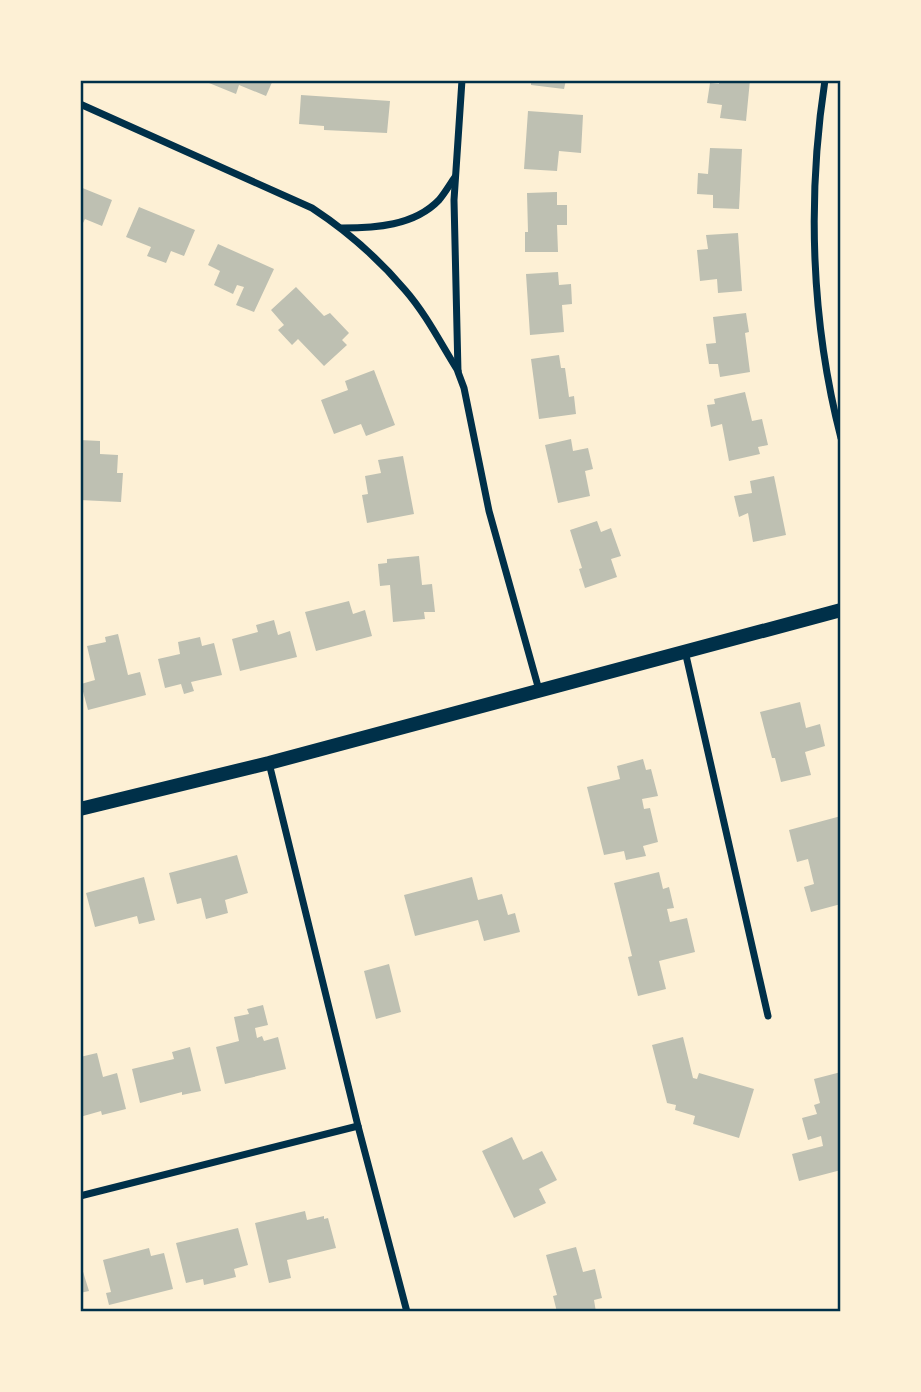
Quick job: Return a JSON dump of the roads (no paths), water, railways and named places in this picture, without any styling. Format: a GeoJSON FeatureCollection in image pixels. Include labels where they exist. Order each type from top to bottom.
{"type":"FeatureCollection","features":[{"type":"Feature","properties":{"kind":"main road"},"geometry":{"type":"LineString","coordinates":[[80,808],[269,762],[841,610]]}},
{"type":"Feature","properties":{"kind":"street"},"geometry":{"type":"LineString","coordinates":[[458,372],[455,177],[463,80]]}},
{"type":"Feature","properties":{"kind":"street"},"geometry":{"type":"LineString","coordinates":[[825,80],[819,120],[814,209],[817,305],[833,408],[841,438]]}},
{"type":"Feature","properties":{"kind":"street"},"geometry":{"type":"LineString","coordinates":[[80,104],[313,208],[368,251],[406,291],[458,372],[464,388],[489,511],[539,690]]}},
{"type":"Feature","properties":{"kind":"street"},"geometry":{"type":"LineString","coordinates":[[341,228],[379,228],[412,218],[439,201],[455,177]]}},
{"type":"Feature","properties":{"kind":"street"},"geometry":{"type":"LineString","coordinates":[[685,651],[768,1016]]}},
{"type":"Feature","properties":{"kind":"street"},"geometry":{"type":"LineString","coordinates":[[269,762],[358,1126],[407,1311]]}},
{"type":"Feature","properties":{"kind":"street"},"geometry":{"type":"LineString","coordinates":[[80,1196],[358,1126]]}}]}
